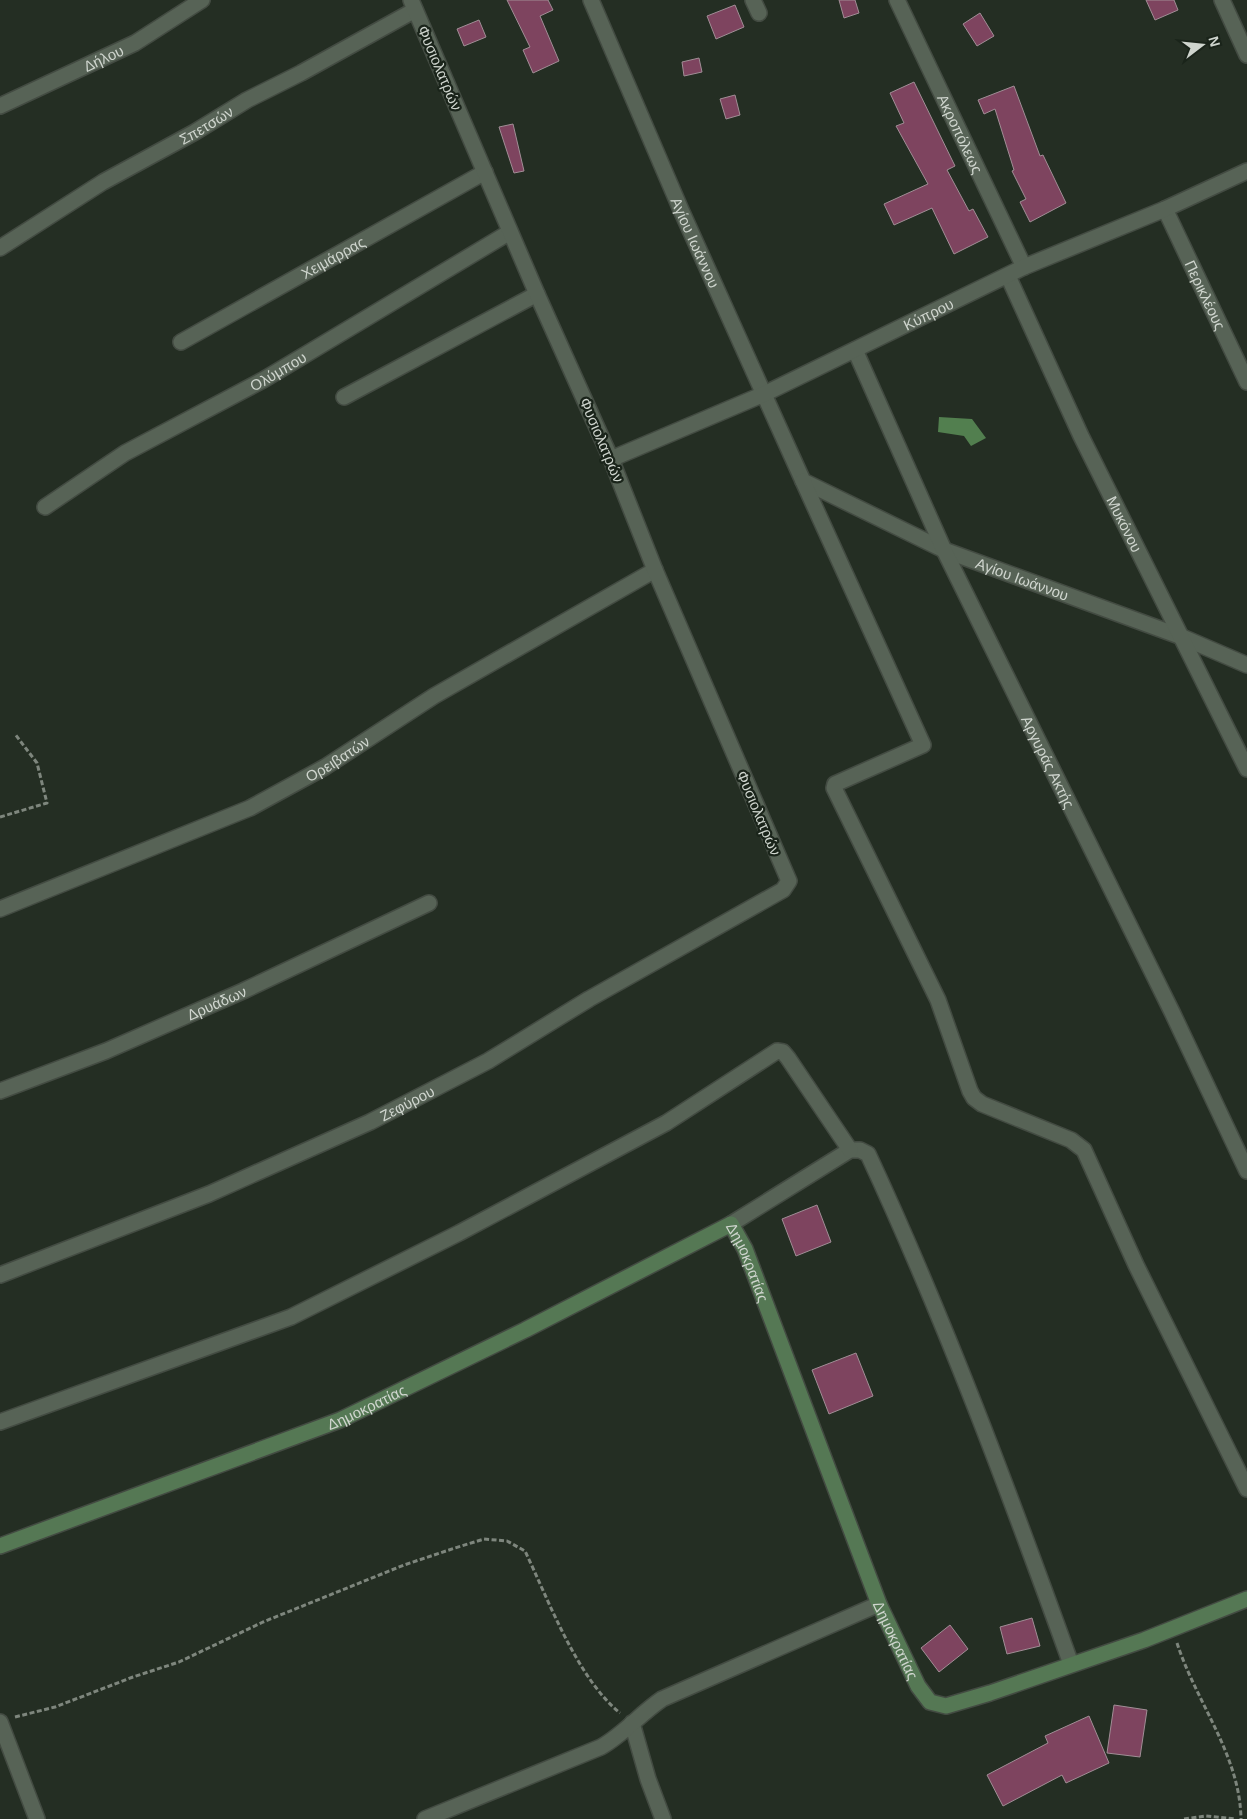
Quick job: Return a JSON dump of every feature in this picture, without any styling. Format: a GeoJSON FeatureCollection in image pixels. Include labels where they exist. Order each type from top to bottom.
{"type":"FeatureCollection","features":[{"type":"Feature","properties":{"kind":"street","name":"Δήλου"},"geometry":{"type":"LineString","coordinates":[[0,106],[135,43],[202,0]]}},
{"type":"Feature","properties":{"kind":"street","name":"Αγίου Ιωάννου"},"geometry":{"type":"LineString","coordinates":[[592,0],[681,210],[923,746],[835,784],[834,788],[938,1000],[974,1098],[982,1104],[1071,1140],[1084,1150],[1136,1265],[1247,1489]]}},
{"type":"Feature","properties":{"kind":"street","name":"Ακροπόλεως"},"geometry":{"type":"LineString","coordinates":[[897,0],[1024,267]]}},
{"type":"Feature","properties":{"kind":"street"},"geometry":{"type":"LineString","coordinates":[[1222,0],[1247,55]]}},
{"type":"Feature","properties":{"kind":"street","name":"Φυσιολατρών"},"geometry":{"type":"LineString","coordinates":[[413,5],[537,294],[611,459],[655,570],[789,881]]}},
{"type":"Feature","properties":{"kind":"street","name":"Σπετσών"},"geometry":{"type":"LineString","coordinates":[[0,248],[103,182],[195,132],[247,100],[301,73],[413,5]]}},
{"type":"Feature","properties":{"kind":"street","name":"Κύπρου"},"geometry":{"type":"LineString","coordinates":[[611,459],[764,394],[1024,267],[1165,209],[1247,171]]}},
{"type":"Feature","properties":{"kind":"street","name":"Χειμάρρας"},"geometry":{"type":"LineString","coordinates":[[181,342],[485,172]]}},
{"type":"Feature","properties":{"kind":"street","name":"Περικλέους"},"geometry":{"type":"LineString","coordinates":[[1165,209],[1247,382]]}},
{"type":"Feature","properties":{"kind":"street","name":"Ολύμπου"},"geometry":{"type":"LineString","coordinates":[[45,507],[125,453],[263,380],[510,232]]}},
{"type":"Feature","properties":{"kind":"street","name":"Μυκόνου"},"geometry":{"type":"LineString","coordinates":[[1008,276],[1081,436],[1247,768]]}},
{"type":"Feature","properties":{"kind":"street"},"geometry":{"type":"LineString","coordinates":[[344,397],[537,294]]}},
{"type":"Feature","properties":{"kind":"street","name":"Αργυράς Ακτής"},"geometry":{"type":"LineString","coordinates":[[855,350],[944,550],[1163,994],[1247,1171]]}},
{"type":"Feature","properties":{"kind":"street","name":"Αγίου Ιωάννου"},"geometry":{"type":"LineString","coordinates":[[803,481],[944,550],[1182,637],[1247,665]]}},
{"type":"Feature","properties":{"kind":"street","name":"Ορειβατών"},"geometry":{"type":"LineString","coordinates":[[0,909],[250,808],[325,767],[434,696],[655,570]]}},
{"type":"Feature","properties":{"kind":"street","name":"Ζεφύρου"},"geometry":{"type":"LineString","coordinates":[[0,1275],[209,1194],[370,1122],[488,1061],[589,999],[783,890],[789,881]]}},
{"type":"Feature","properties":{"kind":"street","name":"Δρυάδων"},"geometry":{"type":"LineString","coordinates":[[0,1091],[106,1051],[234,995],[428,903]]}},
{"type":"Feature","properties":{"kind":"street"},"geometry":{"type":"LineString","coordinates":[[0,1422],[290,1317],[459,1233],[666,1123],[777,1051],[783,1052],[788,1058],[850,1150]]}},
{"type":"Feature","properties":{"kind":"street"},"geometry":{"type":"LineString","coordinates":[[731,1224],[850,1150],[860,1150],[868,1154],[899,1221],[1032,1555],[1072,1664]]}},
{"type":"Feature","properties":{"kind":"street","name":"Δημοκρατίας"},"geometry":{"type":"LineString","coordinates":[[0,1546],[340,1420],[525,1330],[731,1224],[745,1249],[879,1604],[924,1696],[937,1705],[946,1706],[1172,1629],[1247,1599]]}},
{"type":"Feature","properties":{"kind":"street"},"geometry":{"type":"LineString","coordinates":[[425,1819],[601,1747],[620,1736],[645,1710],[662,1699],[879,1604]]}},
{"type":"Feature","properties":{"kind":"street"},"geometry":{"type":"LineString","coordinates":[[5,1721],[37,1819]]}},
{"type":"Feature","properties":{"kind":"street"},"geometry":{"type":"LineString","coordinates":[[632,1723],[648,1779],[663,1819]]}},
{"type":"Feature","properties":{"kind":"path"},"geometry":{"type":"LineString","coordinates":[[0,817],[47,803],[37,763],[16,734]]}},
{"type":"Feature","properties":{"kind":"path"},"geometry":{"type":"LineString","coordinates":[[5,1721],[55,1707],[133,1677],[179,1662],[263,1622],[404,1565],[484,1539],[507,1541],[524,1551],[588,1677],[611,1705],[632,1723]]}},
{"type":"Feature","properties":{"kind":"path"},"geometry":{"type":"LineString","coordinates":[[1172,1629],[1199,1698],[1224,1747],[1241,1806],[1241,1819]]}},
{"type":"Feature","properties":{"kind":"path"},"geometry":{"type":"LineString","coordinates":[[1184,1819],[1206,1816],[1236,1819]]}},
{"type":"Feature","properties":{"kind":"shaded area"},"geometry":{"type":"Polygon","coordinates":[[[939,417],[972,419],[986,438],[971,446],[964,436],[938,432],[939,417]]]}},
{"type":"Feature","properties":{"kind":"building"},"geometry":{"type":"Polygon","coordinates":[[[507,0],[548,0],[553,10],[540,16],[559,61],[533,73],[523,50],[530,47],[507,0]]]}},
{"type":"Feature","properties":{"kind":"building"},"geometry":{"type":"Polygon","coordinates":[[[839,0],[855,0],[859,13],[844,18],[839,0]]]}},
{"type":"Feature","properties":{"kind":"building"},"geometry":{"type":"Polygon","coordinates":[[[1146,0],[1174,0],[1178,10],[1155,20],[1146,0]]]}},
{"type":"Feature","properties":{"kind":"building"},"geometry":{"type":"Polygon","coordinates":[[[735,5],[744,27],[716,39],[707,16],[735,5]]]}},
{"type":"Feature","properties":{"kind":"building"},"geometry":{"type":"Polygon","coordinates":[[[980,13],[994,36],[977,46],[963,24],[980,13]]]}},
{"type":"Feature","properties":{"kind":"building"},"geometry":{"type":"Polygon","coordinates":[[[479,20],[486,37],[464,46],[457,29],[479,20]]]}},
{"type":"Feature","properties":{"kind":"building"},"geometry":{"type":"Polygon","coordinates":[[[699,58],[702,72],[684,76],[682,62],[699,58]]]}},
{"type":"Feature","properties":{"kind":"building"},"geometry":{"type":"Polygon","coordinates":[[[914,82],[955,166],[947,170],[969,211],[973,209],[988,237],[954,254],[932,208],[894,225],[884,204],[928,184],[896,126],[904,123],[890,93],[914,82]]]}},
{"type":"Feature","properties":{"kind":"building"},"geometry":{"type":"Polygon","coordinates":[[[1014,86],[1040,156],[1043,155],[1066,203],[1030,222],[1020,202],[1026,199],[1012,171],[1014,170],[995,109],[984,114],[978,100],[1014,86]]]}},
{"type":"Feature","properties":{"kind":"building"},"geometry":{"type":"Polygon","coordinates":[[[735,95],[740,115],[726,119],[720,99],[735,95]]]}},
{"type":"Feature","properties":{"kind":"building"},"geometry":{"type":"Polygon","coordinates":[[[513,124],[524,171],[514,173],[499,127],[513,124]]]}},
{"type":"Feature","properties":{"kind":"building"},"geometry":{"type":"Polygon","coordinates":[[[817,1205],[831,1242],[796,1256],[782,1219],[817,1205]]]}},
{"type":"Feature","properties":{"kind":"building"},"geometry":{"type":"Polygon","coordinates":[[[856,1353],[873,1396],[829,1414],[812,1370],[856,1353]]]}},
{"type":"Feature","properties":{"kind":"building"},"geometry":{"type":"Polygon","coordinates":[[[1032,1618],[1040,1646],[1007,1654],[1000,1627],[1032,1618]]]}},
{"type":"Feature","properties":{"kind":"building"},"geometry":{"type":"Polygon","coordinates":[[[950,1625],[968,1649],[939,1672],[921,1648],[950,1625]]]}},
{"type":"Feature","properties":{"kind":"building"},"geometry":{"type":"Polygon","coordinates":[[[1114,1705],[1147,1710],[1140,1757],[1107,1753],[1114,1705]]]}},
{"type":"Feature","properties":{"kind":"building"},"geometry":{"type":"Polygon","coordinates":[[[1089,1716],[1109,1763],[1066,1783],[1062,1775],[1003,1806],[987,1775],[1048,1743],[1045,1736],[1089,1716]]]}}]}
